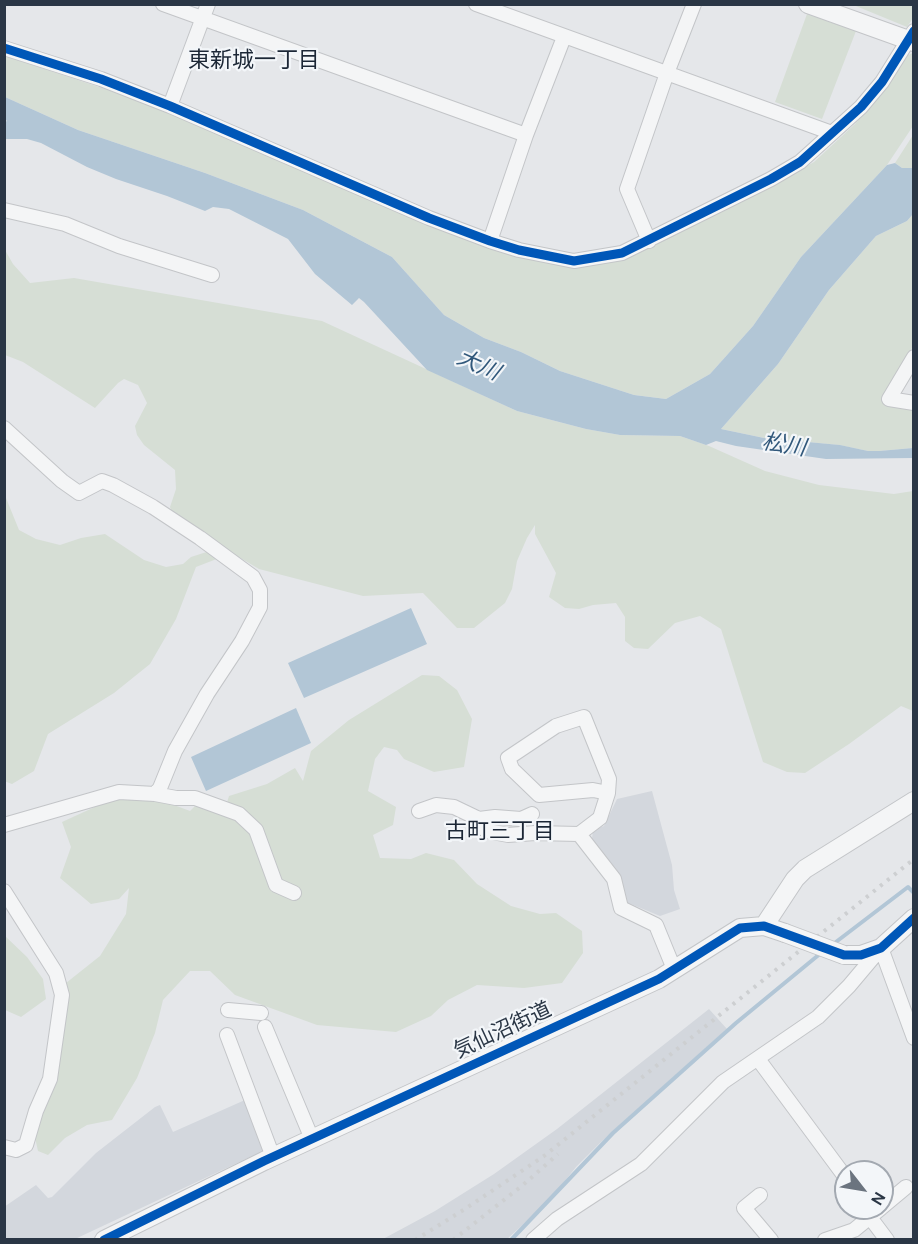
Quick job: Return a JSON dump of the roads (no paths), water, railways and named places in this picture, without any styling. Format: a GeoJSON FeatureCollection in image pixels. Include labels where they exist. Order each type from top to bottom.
{"type":"FeatureCollection","features":[{"type":"Feature","properties":{"kind":"street"},"geometry":{"type":"LineString","coordinates":[[163,4],[526,135]]}},
{"type":"Feature","properties":{"kind":"street"},"geometry":{"type":"LineString","coordinates":[[170,106],[208,4]]}},
{"type":"Feature","properties":{"kind":"street"},"geometry":{"type":"LineString","coordinates":[[476,4],[832,133]]}},
{"type":"Feature","properties":{"kind":"street"},"geometry":{"type":"LineString","coordinates":[[649,240],[627,189],[667,73],[694,4]]}},
{"type":"Feature","properties":{"kind":"street"},"geometry":{"type":"LineString","coordinates":[[4,48],[101,79],[170,106],[429,218],[489,241],[519,250],[574,261],[622,253],[771,179],[800,162],[861,107],[882,82],[912,38],[808,4]]}},
{"type":"Feature","properties":{"kind":"street"},"geometry":{"type":"LineString","coordinates":[[489,241],[526,135],[564,37]]}},
{"type":"Feature","properties":{"kind":"street"},"geometry":{"type":"LineString","coordinates":[[4,210],[65,224],[119,246],[212,275]]}},
{"type":"Feature","properties":{"kind":"street"},"geometry":{"type":"LineString","coordinates":[[914,357],[889,399],[914,403]]}},
{"type":"Feature","properties":{"kind":"street"},"geometry":{"type":"LineString","coordinates":[[4,428],[62,481],[79,493],[102,481],[113,485],[153,507],[208,544],[253,577],[260,590],[260,607],[242,641],[207,694],[175,751],[160,788],[155,794]]}},
{"type":"Feature","properties":{"kind":"street"},"geometry":{"type":"LineString","coordinates":[[479,819],[477,824],[487,831],[508,835],[535,832],[579,834],[600,818],[608,793],[609,780],[584,717],[556,726],[508,758],[512,769],[539,795],[593,790],[608,793]]}},
{"type":"Feature","properties":{"kind":"street"},"geometry":{"type":"LineString","coordinates":[[4,825],[119,792],[195,798],[239,814],[256,830],[276,885],[294,893]]}},
{"type":"Feature","properties":{"kind":"street"},"geometry":{"type":"LineString","coordinates":[[764,926],[795,879],[805,870],[914,801]]}},
{"type":"Feature","properties":{"kind":"street"},"geometry":{"type":"LineString","coordinates":[[419,811],[436,805],[454,807],[479,819],[495,817],[521,819],[532,814]]}},
{"type":"Feature","properties":{"kind":"street"},"geometry":{"type":"LineString","coordinates":[[579,834],[614,879],[621,908],[656,925],[674,969]]}},
{"type":"Feature","properties":{"kind":"street"},"geometry":{"type":"LineString","coordinates":[[4,891],[56,973],[62,995],[50,1079],[36,1111],[26,1145],[16,1150],[4,1147]]}},
{"type":"Feature","properties":{"kind":"street","name":"気仙沼街道"},"geometry":{"type":"LineString","coordinates":[[104,1239],[273,1157],[659,979],[740,928],[764,926],[844,955],[861,955],[880,948],[914,918]]}},
{"type":"Feature","properties":{"kind":"street"},"geometry":{"type":"LineString","coordinates":[[880,948],[914,1038]]}},
{"type":"Feature","properties":{"kind":"street"},"geometry":{"type":"LineString","coordinates":[[533,1239],[557,1219],[641,1164],[723,1082],[819,1017],[849,986],[880,948]]}},
{"type":"Feature","properties":{"kind":"street"},"geometry":{"type":"LineString","coordinates":[[228,1010],[263,1020],[312,1139]]}},
{"type":"Feature","properties":{"kind":"street"},"geometry":{"type":"LineString","coordinates":[[227,1035],[273,1157]]}},
{"type":"Feature","properties":{"kind":"street"},"geometry":{"type":"LineString","coordinates":[[759,1059],[834,1162]]}},
{"type":"Feature","properties":{"kind":"street"},"geometry":{"type":"LineString","coordinates":[[894,1199],[911,1188]]}},
{"type":"Feature","properties":{"kind":"street"},"geometry":{"type":"LineString","coordinates":[[760,1195],[744,1208],[771,1239]]}},
{"type":"Feature","properties":{"kind":"street"},"geometry":{"type":"LineString","coordinates":[[825,1239],[854,1230],[865,1220]]}},
{"type":"Feature","properties":{"kind":"street"},"geometry":{"type":"LineString","coordinates":[[872,1220],[887,1239]]}},
{"type":"Feature","properties":{"kind":"water"},"geometry":{"type":"Polygon","coordinates":[[[5,97],[78,130],[205,173],[303,210],[392,257],[444,315],[484,338],[521,352],[560,371],[634,395],[666,399],[710,374],[753,326],[801,257],[887,165],[895,163],[902,168],[913,167],[913,214],[907,221],[876,236],[829,290],[778,364],[721,429],[764,438],[840,445],[868,451],[913,448],[913,458],[826,459],[716,441],[706,445],[680,436],[620,435],[586,429],[517,411],[427,370],[364,302],[359,298],[352,305],[315,274],[288,239],[229,209],[213,207],[205,211],[87,167],[41,143],[27,139],[5,139],[5,122],[7,121],[5,119],[5,97]]]}},
{"type":"Feature","properties":{"kind":"water"},"geometry":{"type":"Polygon","coordinates":[[[411,608],[427,644],[304,698],[288,663],[411,608]]]}},
{"type":"Feature","properties":{"kind":"water"},"geometry":{"type":"Polygon","coordinates":[[[296,708],[311,743],[206,791],[191,757],[296,708]]]}},
{"type":"Feature","properties":{"kind":"waterway"},"geometry":{"type":"LineString","coordinates":[[832,945],[908,887],[914,893]]}},
{"type":"Feature","properties":{"kind":"waterway"},"geometry":{"type":"LineString","coordinates":[[511,1240],[613,1133],[736,1023],[821,953]]}},
{"type":"Feature","properties":{"kind":"railway"},"geometry":{"type":"LineString","coordinates":[[415,1240],[544,1156],[914,859]]}},
{"type":"Feature","properties":{"kind":"railway"},"geometry":{"type":"LineString","coordinates":[[453,1240],[523,1185],[558,1154]]}},
{"type":"Feature","properties":{"kind":"district","name":"東新城一丁目"},"geometry":{"type":"Point","coordinates":[254,61]}},
{"type":"Feature","properties":{"kind":"district","name":"古町三丁目"},"geometry":{"type":"Point","coordinates":[500,832]}},
{"type":"Feature","properties":{"kind":"water label","name":"大川"},"geometry":{"type":"Point","coordinates":[478,366]}},
{"type":"Feature","properties":{"kind":"water label","name":"松川"},"geometry":{"type":"Point","coordinates":[784,446]}}]}
